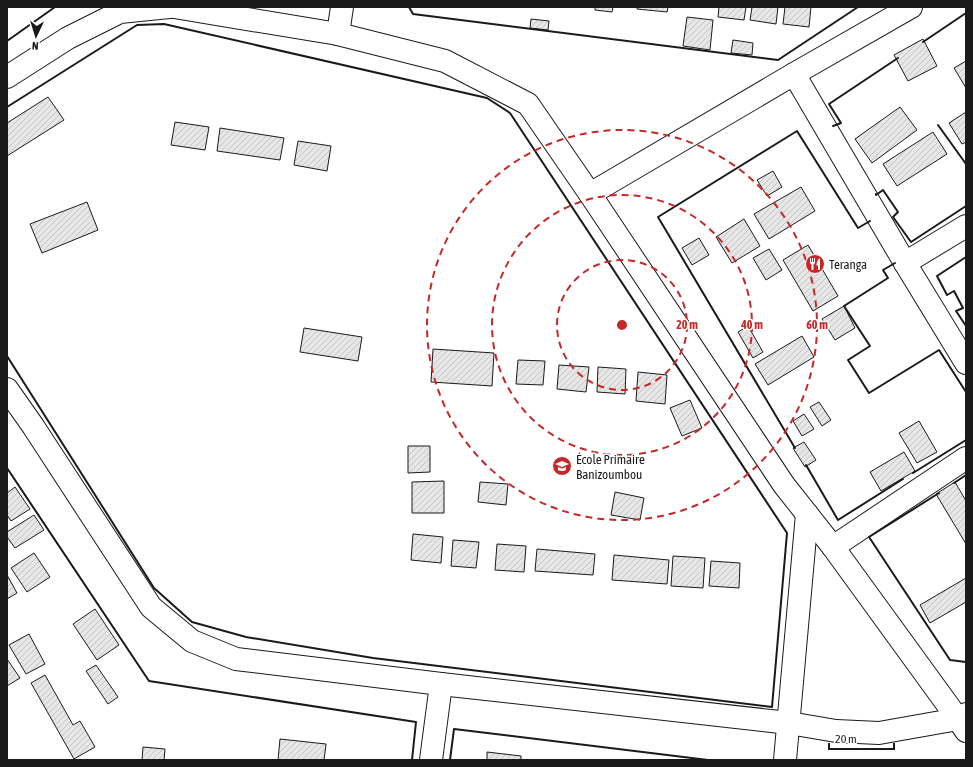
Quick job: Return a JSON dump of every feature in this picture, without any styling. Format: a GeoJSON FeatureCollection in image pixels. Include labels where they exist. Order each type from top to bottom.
{"type":"FeatureCollection","features":[{"type":"Feature","properties":{"kind":"street"},"geometry":{"type":"LineString","coordinates":[[7,77],[68,38],[120,12],[169,7]]}},
{"type":"Feature","properties":{"kind":"street"},"geometry":{"type":"LineString","coordinates":[[7,389],[151,607],[192,641],[236,658],[441,684],[788,723],[836,732],[879,733],[963,721],[833,547],[784,486],[590,194],[528,104],[445,61],[338,34],[174,7]]}},
{"type":"Feature","properties":{"kind":"street"},"geometry":{"type":"LineString","coordinates":[[338,34],[342,7]]}},
{"type":"Feature","properties":{"kind":"street"},"geometry":{"type":"LineString","coordinates":[[590,194],[910,7]]}},
{"type":"Feature","properties":{"kind":"street"},"geometry":{"type":"LineString","coordinates":[[794,74],[905,263],[966,363]]}},
{"type":"Feature","properties":{"kind":"street"},"geometry":{"type":"LineString","coordinates":[[905,263],[966,226]]}},
{"type":"Feature","properties":{"kind":"street"},"geometry":{"type":"LineString","coordinates":[[833,547],[966,458]]}},
{"type":"Feature","properties":{"kind":"street"},"geometry":{"type":"LineString","coordinates":[[785,760],[807,514]]}},
{"type":"Feature","properties":{"kind":"street"},"geometry":{"type":"LineString","coordinates":[[431,760],[441,684]]}},
{"type":"Feature","properties":{"kind":"building"},"geometry":{"type":"Polygon","coordinates":[[[595,7],[613,7],[612,12],[595,10],[595,7]]]}},
{"type":"Feature","properties":{"kind":"building"},"geometry":{"type":"Polygon","coordinates":[[[637,7],[668,7],[667,12],[637,9],[637,7]]]}},
{"type":"Feature","properties":{"kind":"building"},"geometry":{"type":"Polygon","coordinates":[[[719,7],[746,7],[744,20],[718,17],[719,7]]]}},
{"type":"Feature","properties":{"kind":"building"},"geometry":{"type":"Polygon","coordinates":[[[752,7],[778,7],[776,24],[750,20],[752,7]]]}},
{"type":"Feature","properties":{"kind":"building"},"geometry":{"type":"Polygon","coordinates":[[[785,7],[811,7],[809,27],[783,24],[785,7]]]}},
{"type":"Feature","properties":{"kind":"building"},"geometry":{"type":"Polygon","coordinates":[[[687,17],[713,20],[710,50],[683,46],[687,17]]]}},
{"type":"Feature","properties":{"kind":"building"},"geometry":{"type":"Polygon","coordinates":[[[531,19],[549,21],[548,30],[530,28],[531,19]]]}},
{"type":"Feature","properties":{"kind":"building"},"geometry":{"type":"Polygon","coordinates":[[[923,39],[937,66],[908,81],[894,55],[923,39]]]}},
{"type":"Feature","properties":{"kind":"building"},"geometry":{"type":"Polygon","coordinates":[[[733,40],[753,43],[752,55],[731,53],[733,40]]]}},
{"type":"Feature","properties":{"kind":"building"},"geometry":{"type":"Polygon","coordinates":[[[966,61],[966,88],[954,68],[966,61]]]}},
{"type":"Feature","properties":{"kind":"building"},"geometry":{"type":"Polygon","coordinates":[[[48,97],[64,120],[7,156],[7,123],[48,97]]]}},
{"type":"Feature","properties":{"kind":"building"},"geometry":{"type":"Polygon","coordinates":[[[900,107],[917,130],[872,163],[855,139],[900,107]]]}},
{"type":"Feature","properties":{"kind":"building"},"geometry":{"type":"Polygon","coordinates":[[[966,112],[966,142],[962,144],[949,123],[966,112]]]}},
{"type":"Feature","properties":{"kind":"building"},"geometry":{"type":"Polygon","coordinates":[[[175,122],[209,127],[205,150],[171,145],[175,122]]]}},
{"type":"Feature","properties":{"kind":"building"},"geometry":{"type":"Polygon","coordinates":[[[220,128],[284,138],[280,160],[217,151],[220,128]]]}},
{"type":"Feature","properties":{"kind":"building"},"geometry":{"type":"Polygon","coordinates":[[[933,132],[947,154],[897,186],[883,164],[933,132]]]}},
{"type":"Feature","properties":{"kind":"building"},"geometry":{"type":"Polygon","coordinates":[[[298,141],[331,146],[327,171],[294,165],[298,141]]]}},
{"type":"Feature","properties":{"kind":"building"},"geometry":{"type":"Polygon","coordinates":[[[773,171],[782,187],[767,196],[757,180],[773,171]]]}},
{"type":"Feature","properties":{"kind":"building"},"geometry":{"type":"Polygon","coordinates":[[[801,187],[815,211],[769,239],[754,214],[801,187]]]}},
{"type":"Feature","properties":{"kind":"building"},"geometry":{"type":"Polygon","coordinates":[[[87,202],[98,230],[42,253],[30,224],[87,202]]]}},
{"type":"Feature","properties":{"kind":"building"},"geometry":{"type":"Polygon","coordinates":[[[744,219],[760,246],[732,263],[716,237],[744,219]]]}},
{"type":"Feature","properties":{"kind":"building"},"geometry":{"type":"Polygon","coordinates":[[[699,238],[709,255],[692,265],[682,248],[699,238]]]}},
{"type":"Feature","properties":{"kind":"building"},"geometry":{"type":"Polygon","coordinates":[[[808,245],[838,296],[813,311],[783,260],[808,245]]]}},
{"type":"Feature","properties":{"kind":"building"},"geometry":{"type":"Polygon","coordinates":[[[769,249],[782,270],[766,280],[753,258],[769,249]]]}},
{"type":"Feature","properties":{"kind":"building"},"geometry":{"type":"Polygon","coordinates":[[[844,306],[855,328],[835,340],[822,319],[844,306]]]}},
{"type":"Feature","properties":{"kind":"building"},"geometry":{"type":"Polygon","coordinates":[[[748,326],[763,352],[753,358],[738,332],[748,326]]]}},
{"type":"Feature","properties":{"kind":"building"},"geometry":{"type":"Polygon","coordinates":[[[304,328],[362,337],[358,361],[300,352],[304,328]]]}},
{"type":"Feature","properties":{"kind":"building"},"geometry":{"type":"Polygon","coordinates":[[[802,336],[814,357],[768,385],[755,364],[802,336]]]}},
{"type":"Feature","properties":{"kind":"building"},"geometry":{"type":"Polygon","coordinates":[[[433,349],[494,353],[492,386],[431,382],[433,349]]]}},
{"type":"Feature","properties":{"kind":"building"},"geometry":{"type":"Polygon","coordinates":[[[518,360],[545,361],[543,385],[516,384],[518,360]]]}},
{"type":"Feature","properties":{"kind":"building"},"geometry":{"type":"Polygon","coordinates":[[[559,365],[589,367],[586,392],[557,389],[559,365]]]}},
{"type":"Feature","properties":{"kind":"building"},"geometry":{"type":"Polygon","coordinates":[[[598,367],[626,369],[625,394],[597,392],[598,367]]]}},
{"type":"Feature","properties":{"kind":"building"},"geometry":{"type":"Polygon","coordinates":[[[638,372],[667,375],[665,404],[636,401],[638,372]]]}},
{"type":"Feature","properties":{"kind":"building"},"geometry":{"type":"Polygon","coordinates":[[[690,400],[702,428],[682,436],[670,408],[690,400]]]}},
{"type":"Feature","properties":{"kind":"building"},"geometry":{"type":"Polygon","coordinates":[[[819,402],[831,420],[822,426],[810,407],[819,402]]]}},
{"type":"Feature","properties":{"kind":"building"},"geometry":{"type":"Polygon","coordinates":[[[804,414],[814,429],[802,436],[793,421],[804,414]]]}},
{"type":"Feature","properties":{"kind":"building"},"geometry":{"type":"Polygon","coordinates":[[[919,421],[937,452],[917,463],[899,433],[919,421]]]}},
{"type":"Feature","properties":{"kind":"building"},"geometry":{"type":"Polygon","coordinates":[[[804,442],[816,460],[805,467],[793,448],[804,442]]]}},
{"type":"Feature","properties":{"kind":"building"},"geometry":{"type":"Polygon","coordinates":[[[408,446],[430,446],[430,472],[408,473],[408,446]]]}},
{"type":"Feature","properties":{"kind":"building"},"geometry":{"type":"Polygon","coordinates":[[[904,452],[915,471],[881,491],[870,472],[904,452]]]}},
{"type":"Feature","properties":{"kind":"building"},"geometry":{"type":"Polygon","coordinates":[[[444,481],[444,513],[412,513],[412,482],[444,481]]]}},
{"type":"Feature","properties":{"kind":"building"},"geometry":{"type":"Polygon","coordinates":[[[480,482],[508,484],[506,505],[478,502],[480,482]]]}},
{"type":"Feature","properties":{"kind":"building"},"geometry":{"type":"Polygon","coordinates":[[[955,482],[966,501],[966,544],[936,494],[955,482]]]}},
{"type":"Feature","properties":{"kind":"building"},"geometry":{"type":"Polygon","coordinates":[[[15,487],[30,509],[11,521],[7,515],[7,493],[15,487]]]}},
{"type":"Feature","properties":{"kind":"building"},"geometry":{"type":"Polygon","coordinates":[[[615,492],[644,498],[640,520],[611,515],[615,492]]]}},
{"type":"Feature","properties":{"kind":"building"},"geometry":{"type":"Polygon","coordinates":[[[34,515],[44,530],[15,548],[7,537],[7,532],[34,515]]]}},
{"type":"Feature","properties":{"kind":"building"},"geometry":{"type":"Polygon","coordinates":[[[413,534],[443,537],[441,563],[411,560],[413,534]]]}},
{"type":"Feature","properties":{"kind":"building"},"geometry":{"type":"Polygon","coordinates":[[[453,540],[479,542],[476,568],[451,566],[453,540]]]}},
{"type":"Feature","properties":{"kind":"building"},"geometry":{"type":"Polygon","coordinates":[[[497,544],[526,546],[524,572],[495,570],[497,544]]]}},
{"type":"Feature","properties":{"kind":"building"},"geometry":{"type":"Polygon","coordinates":[[[537,549],[595,554],[593,575],[535,571],[537,549]]]}},
{"type":"Feature","properties":{"kind":"building"},"geometry":{"type":"Polygon","coordinates":[[[34,553],[50,577],[27,592],[11,568],[34,553]]]}},
{"type":"Feature","properties":{"kind":"building"},"geometry":{"type":"Polygon","coordinates":[[[614,555],[669,560],[667,584],[612,580],[614,555]]]}},
{"type":"Feature","properties":{"kind":"building"},"geometry":{"type":"Polygon","coordinates":[[[673,556],[705,558],[703,588],[671,586],[673,556]]]}},
{"type":"Feature","properties":{"kind":"building"},"geometry":{"type":"Polygon","coordinates":[[[711,561],[740,563],[739,588],[709,586],[711,561]]]}},
{"type":"Feature","properties":{"kind":"building"},"geometry":{"type":"Polygon","coordinates":[[[7,575],[17,593],[7,599],[7,575]]]}},
{"type":"Feature","properties":{"kind":"building"},"geometry":{"type":"Polygon","coordinates":[[[966,578],[966,602],[930,623],[920,605],[966,578]]]}},
{"type":"Feature","properties":{"kind":"building"},"geometry":{"type":"Polygon","coordinates":[[[95,609],[119,645],[97,660],[73,624],[95,609]]]}},
{"type":"Feature","properties":{"kind":"building"},"geometry":{"type":"Polygon","coordinates":[[[29,634],[45,664],[26,674],[9,645],[29,634]]]}},
{"type":"Feature","properties":{"kind":"building"},"geometry":{"type":"Polygon","coordinates":[[[7,659],[20,678],[7,686],[7,659]]]}},
{"type":"Feature","properties":{"kind":"building"},"geometry":{"type":"Polygon","coordinates":[[[96,665],[118,697],[108,704],[86,671],[96,665]]]}},
{"type":"Feature","properties":{"kind":"building"},"geometry":{"type":"Polygon","coordinates":[[[45,675],[73,725],[80,721],[95,747],[74,759],[31,683],[45,675]]]}},
{"type":"Feature","properties":{"kind":"building"},"geometry":{"type":"Polygon","coordinates":[[[280,739],[326,744],[324,760],[278,760],[280,739]]]}},
{"type":"Feature","properties":{"kind":"building"},"geometry":{"type":"Polygon","coordinates":[[[143,747],[165,749],[164,760],[142,760],[143,747]]]}},
{"type":"Feature","properties":{"kind":"building"},"geometry":{"type":"Polygon","coordinates":[[[487,752],[521,756],[521,760],[487,760],[487,752]]]}},
{"type":"Feature","properties":{"kind":"wall"},"geometry":{"type":"LineString","coordinates":[[7,41],[55,7]]}},
{"type":"Feature","properties":{"kind":"wall"},"geometry":{"type":"LineString","coordinates":[[409,7],[413,14],[778,60],[858,7]]}},
{"type":"Feature","properties":{"kind":"wall"},"geometry":{"type":"LineString","coordinates":[[923,42],[966,13]]}},
{"type":"Feature","properties":{"kind":"wall"},"geometry":{"type":"LineString","coordinates":[[7,107],[137,25],[164,24],[487,98],[510,113],[787,533],[772,707],[373,658],[246,637],[192,622],[154,588],[7,356]]}},
{"type":"Feature","properties":{"kind":"wall"},"geometry":{"type":"LineString","coordinates":[[833,126],[841,123],[829,104],[898,58]]}},
{"type":"Feature","properties":{"kind":"wall"},"geometry":{"type":"LineString","coordinates":[[938,125],[966,164]]}},
{"type":"Feature","properties":{"kind":"wall"},"geometry":{"type":"LineString","coordinates":[[795,448],[658,217],[797,131],[858,228],[870,221]]}},
{"type":"Feature","properties":{"kind":"wall"},"geometry":{"type":"LineString","coordinates":[[876,194],[883,190],[898,212],[893,217],[911,242],[966,206]]}},
{"type":"Feature","properties":{"kind":"wall"},"geometry":{"type":"LineString","coordinates":[[966,257],[937,276],[947,295],[954,291],[963,308],[956,311],[966,326]]}},
{"type":"Feature","properties":{"kind":"wall"},"geometry":{"type":"LineString","coordinates":[[895,263],[883,270],[888,278],[844,306],[870,346],[848,360],[869,393],[939,350],[966,392]]}},
{"type":"Feature","properties":{"kind":"wall"},"geometry":{"type":"LineString","coordinates":[[913,473],[966,440]]}},
{"type":"Feature","properties":{"kind":"wall"},"geometry":{"type":"LineString","coordinates":[[806,465],[838,520],[903,479]]}},
{"type":"Feature","properties":{"kind":"wall"},"geometry":{"type":"LineString","coordinates":[[7,468],[149,681],[416,722],[412,760]]}},
{"type":"Feature","properties":{"kind":"wall"},"geometry":{"type":"LineString","coordinates":[[954,483],[966,475]]}},
{"type":"Feature","properties":{"kind":"wall"},"geometry":{"type":"LineString","coordinates":[[939,493],[869,537],[950,660],[966,662]]}},
{"type":"Feature","properties":{"kind":"wall"},"geometry":{"type":"LineString","coordinates":[[450,760],[454,729],[708,760]]}},
{"type":"Feature","properties":{"kind":"place","name":"Teranga"},"geometry":{"type":"Point","coordinates":[815,264]}},
{"type":"Feature","properties":{"kind":"place","name":"École Primaire Banizoumbou"},"geometry":{"type":"Point","coordinates":[562,466]}}]}
